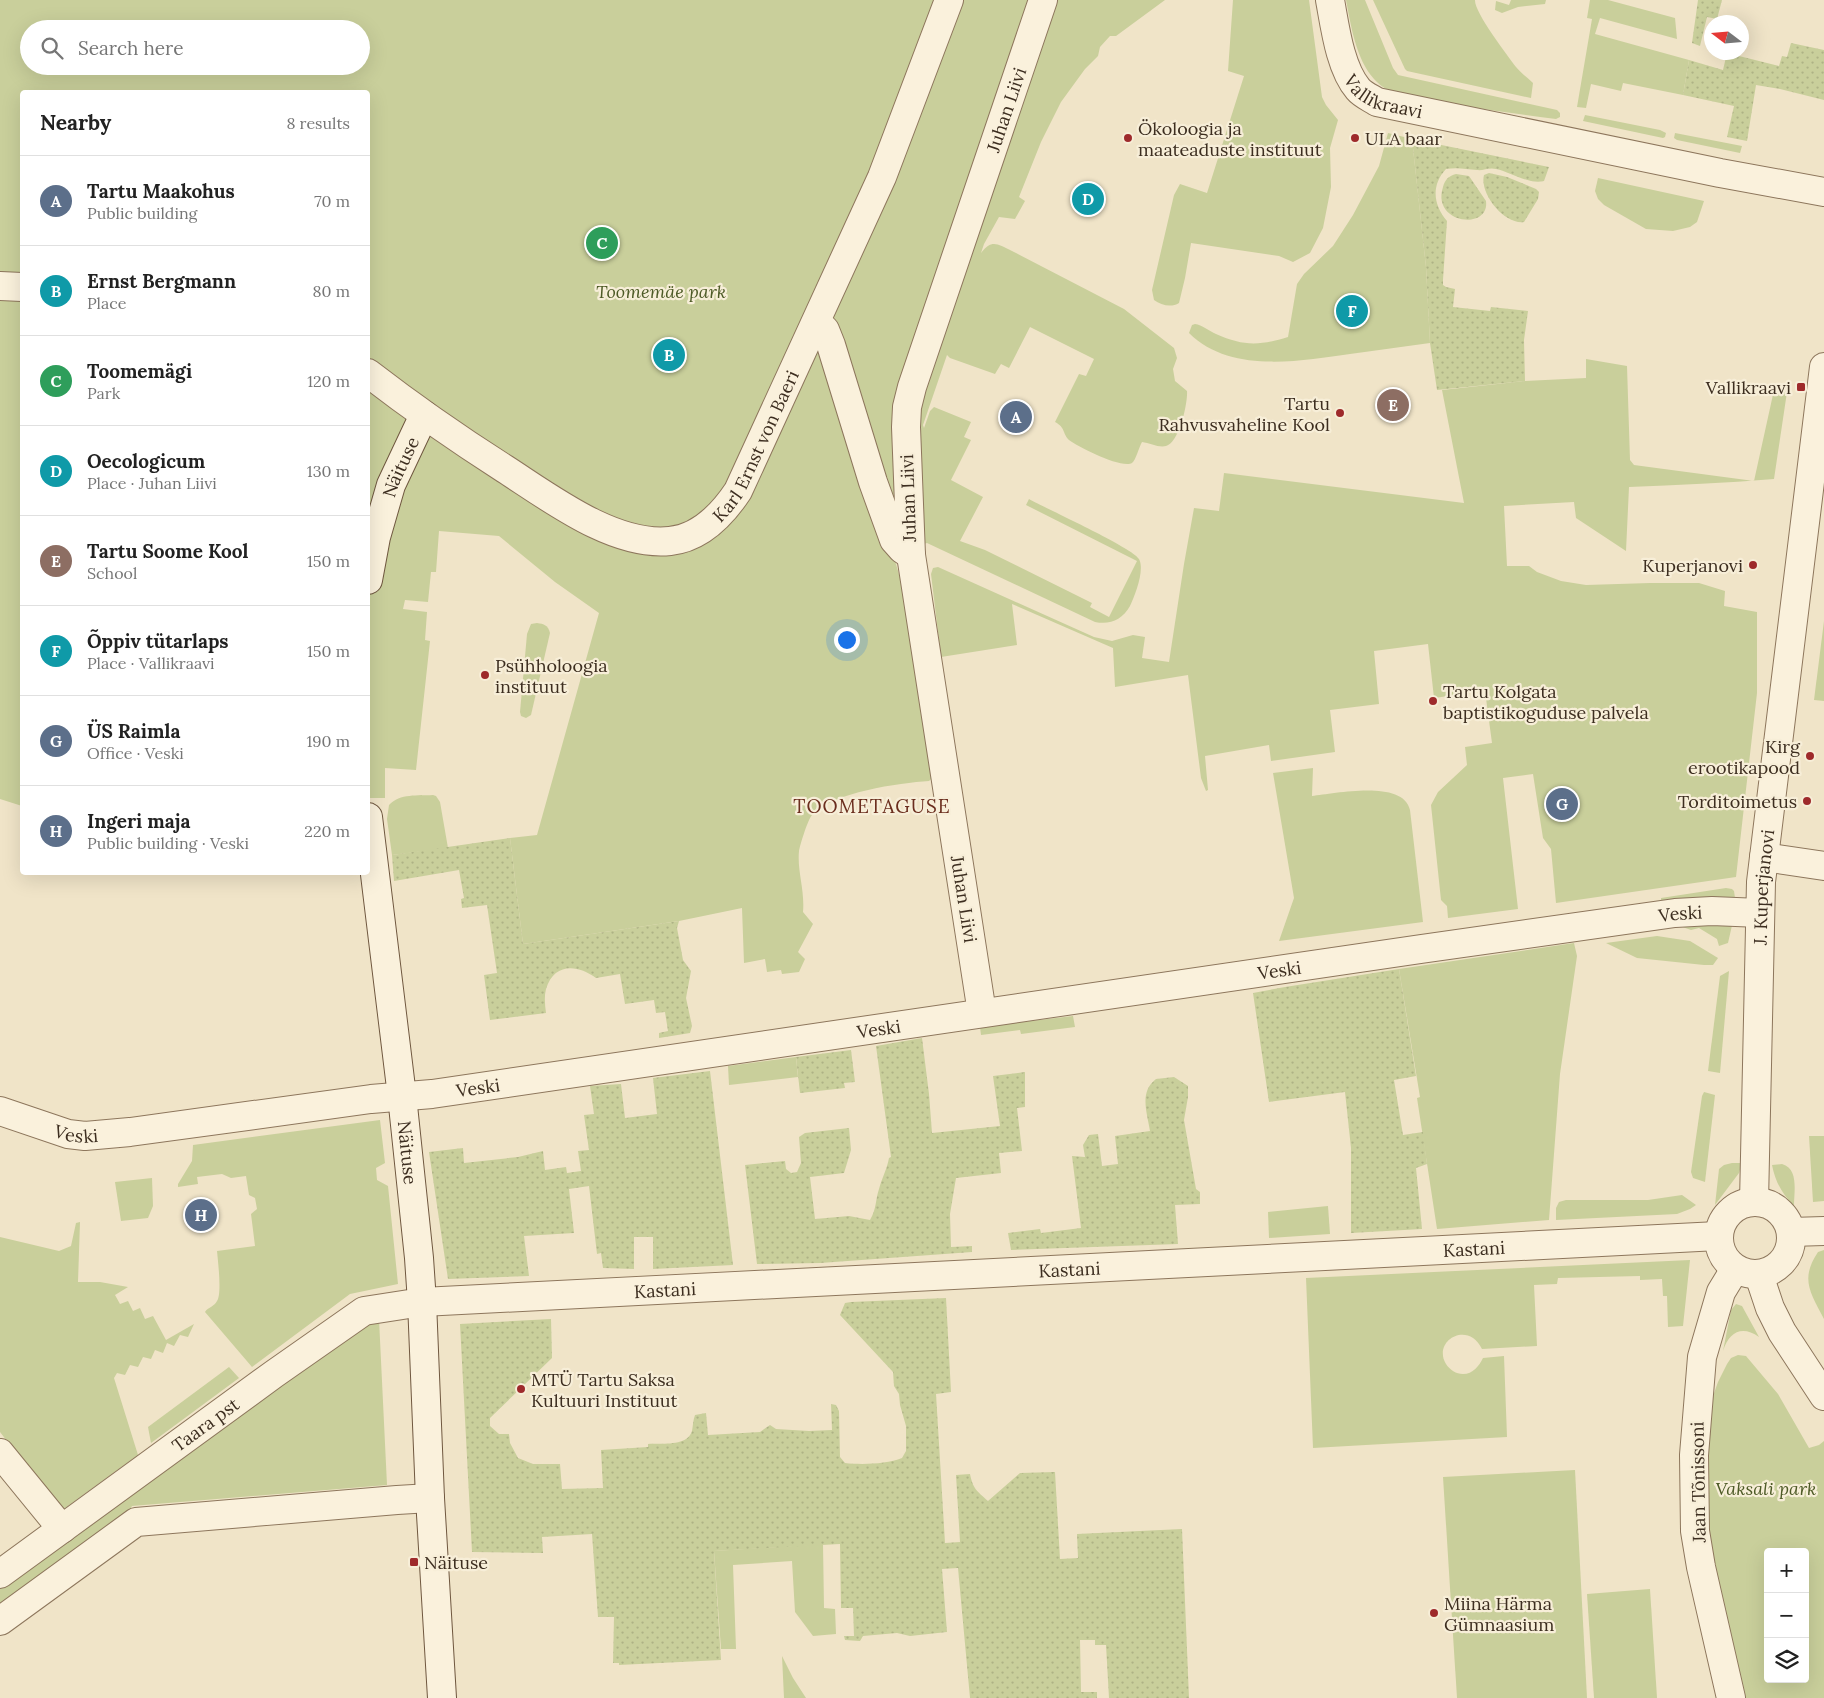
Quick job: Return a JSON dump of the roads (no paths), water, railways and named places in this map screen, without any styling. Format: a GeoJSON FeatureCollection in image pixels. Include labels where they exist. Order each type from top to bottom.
{"type":"FeatureCollection","features":[{"type":"Feature","properties":{"kind":"street","name":"Karl Ernst von Baeri"},"geometry":{"type":"LineString","coordinates":[[370,374],[424,415],[520,478],[614,532],[649,541],[671,541],[691,535],[709,526],[730,503],[744,479],[817,322],[882,176],[949,0]]}},
{"type":"Feature","properties":{"kind":"street","name":"Juhan Liivi"},"geometry":{"type":"LineString","coordinates":[[982,1013],[910,555],[907,406],[1043,0]]}},
{"type":"Feature","properties":{"kind":"street","name":"Vallikraavi"},"geometry":{"type":"LineString","coordinates":[[1330,0],[1345,65],[1351,79],[1359,90],[1377,102],[1720,173],[1824,192]]}},
{"type":"Feature","properties":{"kind":"street"},"geometry":{"type":"LineString","coordinates":[[0,286],[20,287]]}},
{"type":"Feature","properties":{"kind":"street"},"geometry":{"type":"LineString","coordinates":[[817,322],[825,330],[831,345],[873,482],[894,540],[910,555]]}},
{"type":"Feature","properties":{"kind":"street","name":"J. Kuperjanovi"},"geometry":{"type":"LineString","coordinates":[[1754,1202],[1760,913],[1764,857],[1818,472],[1824,367]]}},
{"type":"Feature","properties":{"kind":"street","name":"Näituse"},"geometry":{"type":"LineString","coordinates":[[370,569],[376,536],[391,485],[424,415]]}},
{"type":"Feature","properties":{"kind":"street","name":"Näituse"},"geometry":{"type":"LineString","coordinates":[[370,833],[402,1096],[422,1302],[430,1498],[442,1698]]}},
{"type":"Feature","properties":{"kind":"street"},"geometry":{"type":"LineString","coordinates":[[1764,857],[1824,866]]}},
{"type":"Feature","properties":{"kind":"street","name":"Veski"},"geometry":{"type":"LineString","coordinates":[[0,1111],[68,1134],[85,1136],[130,1132],[402,1096],[442,1093],[1675,913],[1712,911],[1760,913]]}},
{"type":"Feature","properties":{"kind":"street"},"geometry":{"type":"LineString","coordinates":[[1747,1272],[1770,1272],[1788,1254],[1791,1243],[1786,1220],[1779,1211],[1767,1204],[1746,1203],[1732,1209],[1722,1223],[1718,1236],[1721,1252],[1747,1272],[1770,1308],[1782,1332],[1824,1396]]}},
{"type":"Feature","properties":{"kind":"street"},"geometry":{"type":"LineString","coordinates":[[1790,1232],[1824,1231]]}},
{"type":"Feature","properties":{"kind":"street","name":"Kastani"},"geometry":{"type":"LineString","coordinates":[[422,1302],[1718,1236]]}},
{"type":"Feature","properties":{"kind":"street","name":"Jaan Tõnissoni"},"geometry":{"type":"LineString","coordinates":[[1731,1698],[1701,1567],[1695,1531],[1694,1455],[1702,1357],[1721,1292],[1747,1272]]}},
{"type":"Feature","properties":{"kind":"street","name":"Taara pst"},"geometry":{"type":"LineString","coordinates":[[0,1574],[274,1374],[364,1311],[422,1302]]}},
{"type":"Feature","properties":{"kind":"street"},"geometry":{"type":"LineString","coordinates":[[0,1452],[62,1528]]}},
{"type":"Feature","properties":{"kind":"street"},"geometry":{"type":"LineString","coordinates":[[0,1621],[136,1522],[430,1498]]}},
{"type":"Feature","properties":{"kind":"place","name":"Ökoloogia ja maateaduste instituut"},"geometry":{"type":"Point","coordinates":[1128,138]}},
{"type":"Feature","properties":{"kind":"place","name":"ULA baar"},"geometry":{"type":"Point","coordinates":[1355,138]}},
{"type":"Feature","properties":{"kind":"place","name":"Oecologicum"},"geometry":{"type":"Point","coordinates":[1088,199]}},
{"type":"Feature","properties":{"kind":"place","name":"Toomemägi"},"geometry":{"type":"Point","coordinates":[602,243]}},
{"type":"Feature","properties":{"kind":"place","name":"Õppiv tütarlaps"},"geometry":{"type":"Point","coordinates":[1352,311]}},
{"type":"Feature","properties":{"kind":"place","name":"Ernst Bergmann"},"geometry":{"type":"Point","coordinates":[669,355]}},
{"type":"Feature","properties":{"kind":"place","name":"Vallikraavi"},"geometry":{"type":"Point","coordinates":[1801,387]}},
{"type":"Feature","properties":{"kind":"place","name":"Tartu Soome Kool"},"geometry":{"type":"Point","coordinates":[1393,405]}},
{"type":"Feature","properties":{"kind":"place","name":"Tartu Rahvusvaheline Kool"},"geometry":{"type":"Point","coordinates":[1340,413]}},
{"type":"Feature","properties":{"kind":"place","name":"Tartu Maakohus"},"geometry":{"type":"Point","coordinates":[1016,417]}},
{"type":"Feature","properties":{"kind":"place","name":"Kuperjanovi"},"geometry":{"type":"Point","coordinates":[1753,565]}},
{"type":"Feature","properties":{"kind":"place","name":"Psühholoogia instituut"},"geometry":{"type":"Point","coordinates":[485,675]}},
{"type":"Feature","properties":{"kind":"place","name":"Tartu Kolgata baptistikoguduse palvela"},"geometry":{"type":"Point","coordinates":[1433,701]}},
{"type":"Feature","properties":{"kind":"place","name":"Kirg erootikapood"},"geometry":{"type":"Point","coordinates":[1810,756]}},
{"type":"Feature","properties":{"kind":"place","name":"Torditoimetus"},"geometry":{"type":"Point","coordinates":[1807,801]}},
{"type":"Feature","properties":{"kind":"place","name":"ÜS Raimla"},"geometry":{"type":"Point","coordinates":[1562,804]}},
{"type":"Feature","properties":{"kind":"place","name":"Ingeri maja"},"geometry":{"type":"Point","coordinates":[201,1215]}},
{"type":"Feature","properties":{"kind":"place","name":"MTÜ Tartu Saksa Kultuuri Instituut"},"geometry":{"type":"Point","coordinates":[521,1389]}},
{"type":"Feature","properties":{"kind":"place","name":"Näituse"},"geometry":{"type":"Point","coordinates":[414,1562]}},
{"type":"Feature","properties":{"kind":"place","name":"Miina Härma Gümnaasium"},"geometry":{"type":"Point","coordinates":[1434,1613]}},
{"type":"Feature","properties":{"kind":"district","name":"TOOMETAGUSE"},"geometry":{"type":"Point","coordinates":[872,806]}},
{"type":"Feature","properties":{"kind":"park label","name":"Toomemäe park"},"geometry":{"type":"Point","coordinates":[661,291]}},
{"type":"Feature","properties":{"kind":"park label","name":"Vaksali park"},"geometry":{"type":"Point","coordinates":[1766,1488]}}]}
